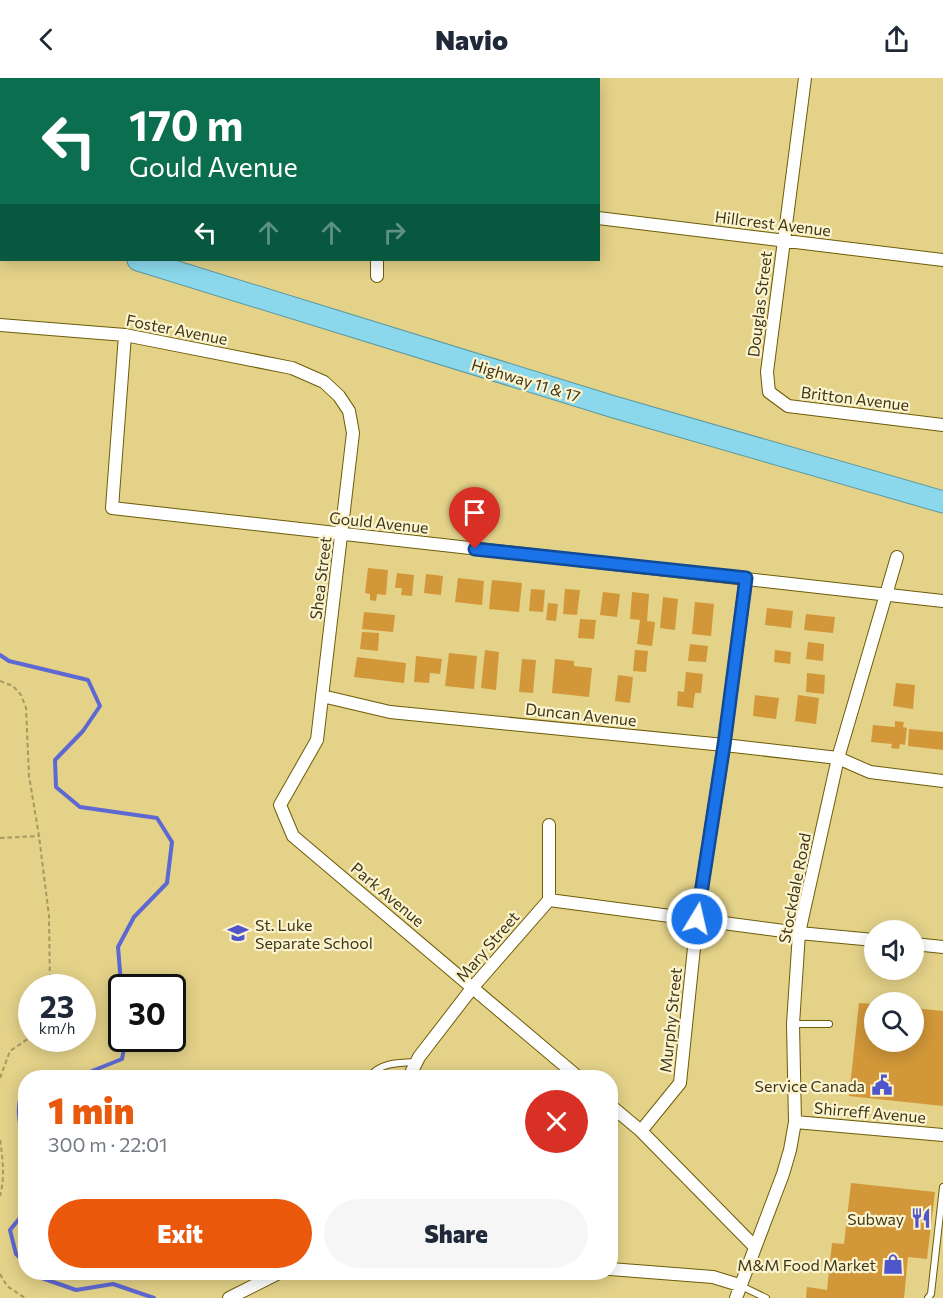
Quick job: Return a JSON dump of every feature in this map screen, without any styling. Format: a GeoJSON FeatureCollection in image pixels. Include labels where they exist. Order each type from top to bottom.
{"type":"FeatureCollection","features":[{"type":"Feature","properties":{"kind":"highway","name":"Highway 11 & 17"},"geometry":{"type":"LineString","coordinates":[[141,261],[614,407],[943,502]]}},
{"type":"Feature","properties":{"kind":"street","name":"Douglas Street"},"geometry":{"type":"LineString","coordinates":[[769,392],[767,372],[804,78]]}},
{"type":"Feature","properties":{"kind":"street","name":"Hillcrest Avenue"},"geometry":{"type":"LineString","coordinates":[[600,218],[943,260]]}},
{"type":"Feature","properties":{"kind":"street"},"geometry":{"type":"LineString","coordinates":[[377,261],[377,276]]}},
{"type":"Feature","properties":{"kind":"street","name":"Foster Avenue"},"geometry":{"type":"LineString","coordinates":[[0,325],[125,335],[292,368],[324,382],[339,396]]}},
{"type":"Feature","properties":{"kind":"street","name":"Gould Avenue"},"geometry":{"type":"LineString","coordinates":[[125,335],[112,508],[943,601]]}},
{"type":"Feature","properties":{"kind":"street","name":"Britton Avenue"},"geometry":{"type":"LineString","coordinates":[[769,392],[788,406],[943,425]]}},
{"type":"Feature","properties":{"kind":"street","name":"Shea Street"},"geometry":{"type":"LineString","coordinates":[[322,696],[353,433],[349,411],[339,396]]}},
{"type":"Feature","properties":{"kind":"street","name":"Stockdale Road"},"geometry":{"type":"LineString","coordinates":[[736,1298],[790,1150],[795,1122],[793,1024],[799,933],[838,758],[897,557]]}},
{"type":"Feature","properties":{"kind":"street","name":"Murphy Street"},"geometry":{"type":"LineString","coordinates":[[641,1131],[680,1083],[697,919],[724,745],[746,578]]}},
{"type":"Feature","properties":{"kind":"street","name":"Duncan Avenue"},"geometry":{"type":"LineString","coordinates":[[322,696],[390,712],[838,758],[870,772],[943,782]]}},
{"type":"Feature","properties":{"kind":"street","name":"Park Avenue"},"geometry":{"type":"LineString","coordinates":[[322,696],[317,740],[280,805],[293,836],[570,1070]]}},
{"type":"Feature","properties":{"kind":"street"},"geometry":{"type":"LineString","coordinates":[[549,825],[549,900],[799,933],[864,939]]}},
{"type":"Feature","properties":{"kind":"street","name":"Mary Street"},"geometry":{"type":"LineString","coordinates":[[413,1070],[473,987],[549,900]]}},
{"type":"Feature","properties":{"kind":"street"},"geometry":{"type":"LineString","coordinates":[[924,945],[943,947]]}},
{"type":"Feature","properties":{"kind":"street"},"geometry":{"type":"LineString","coordinates":[[618,1112],[641,1131],[755,1247]]}},
{"type":"Feature","properties":{"kind":"street","name":"Shirreff Avenue"},"geometry":{"type":"LineString","coordinates":[[795,1122],[943,1135]]}},
{"type":"Feature","properties":{"kind":"street"},"geometry":{"type":"LineString","coordinates":[[618,1270],[712,1277],[739,1285]]}},
{"type":"Feature","properties":{"kind":"street"},"geometry":{"type":"LineString","coordinates":[[229,1298],[264,1280]]}},
{"type":"Feature","properties":{"kind":"lane"},"geometry":{"type":"LineString","coordinates":[[793,1024],[830,1024]]}},
{"type":"Feature","properties":{"kind":"lane"},"geometry":{"type":"LineString","coordinates":[[375,1070],[387,1064],[417,1062]]}},
{"type":"Feature","properties":{"kind":"lane"},"geometry":{"type":"LineString","coordinates":[[928,1298],[931,1294],[943,1187]]}},
{"type":"Feature","properties":{"kind":"lane"},"geometry":{"type":"LineString","coordinates":[[739,1285],[766,1298]]}},
{"type":"Feature","properties":{"kind":"path"},"geometry":{"type":"LineString","coordinates":[[0,681],[13,686],[21,695],[26,708],[29,776],[49,916],[51,974]]}},
{"type":"Feature","properties":{"kind":"path"},"geometry":{"type":"LineString","coordinates":[[0,838],[39,836]]}},
{"type":"Feature","properties":{"kind":"path"},"geometry":{"type":"LineString","coordinates":[[0,1078],[10,1051],[18,1046]]}},
{"type":"Feature","properties":{"kind":"path"},"geometry":{"type":"LineString","coordinates":[[0,1140],[4,1166],[0,1196]]}},
{"type":"Feature","properties":{"kind":"path"},"geometry":{"type":"LineString","coordinates":[[0,1274],[7,1286],[25,1298]]}},
{"type":"Feature","properties":{"kind":"building"},"geometry":{"type":"Polygon","coordinates":[[[368,568],[388,570],[386,595],[377,594],[376,601],[370,600],[370,594],[365,593],[368,568]]]}},
{"type":"Feature","properties":{"kind":"building"},"geometry":{"type":"Polygon","coordinates":[[[397,573],[414,575],[412,596],[401,595],[402,588],[395,588],[397,573]]]}},
{"type":"Feature","properties":{"kind":"building"},"geometry":{"type":"Polygon","coordinates":[[[426,574],[443,576],[441,595],[424,593],[426,574]]]}},
{"type":"Feature","properties":{"kind":"building"},"geometry":{"type":"Polygon","coordinates":[[[458,578],[484,581],[482,605],[455,602],[458,578]]]}},
{"type":"Feature","properties":{"kind":"building"},"geometry":{"type":"Polygon","coordinates":[[[492,580],[522,583],[519,612],[489,609],[492,580]]]}},
{"type":"Feature","properties":{"kind":"building"},"geometry":{"type":"Polygon","coordinates":[[[531,589],[545,590],[543,612],[529,611],[531,589]]]}},
{"type":"Feature","properties":{"kind":"building"},"geometry":{"type":"Polygon","coordinates":[[[565,589],[580,590],[577,615],[563,614],[565,589]]]}},
{"type":"Feature","properties":{"kind":"building"},"geometry":{"type":"Polygon","coordinates":[[[603,592],[620,594],[617,617],[600,615],[603,592]]]}},
{"type":"Feature","properties":{"kind":"building"},"geometry":{"type":"Polygon","coordinates":[[[632,592],[649,594],[647,621],[655,622],[652,646],[637,644],[640,620],[630,619],[632,592]]]}},
{"type":"Feature","properties":{"kind":"building"},"geometry":{"type":"Polygon","coordinates":[[[663,597],[678,599],[675,630],[660,628],[663,597]]]}},
{"type":"Feature","properties":{"kind":"building"},"geometry":{"type":"Polygon","coordinates":[[[695,602],[714,604],[711,636],[692,634],[695,602]]]}},
{"type":"Feature","properties":{"kind":"building"},"geometry":{"type":"Polygon","coordinates":[[[548,603],[558,604],[556,621],[546,620],[548,603]]]}},
{"type":"Feature","properties":{"kind":"building"},"geometry":{"type":"Polygon","coordinates":[[[767,608],[793,611],[791,628],[765,625],[767,608]]]}},
{"type":"Feature","properties":{"kind":"building"},"geometry":{"type":"Polygon","coordinates":[[[364,612],[395,615],[393,632],[362,629],[364,612]]]}},
{"type":"Feature","properties":{"kind":"building"},"geometry":{"type":"Polygon","coordinates":[[[806,614],[835,617],[833,633],[804,630],[806,614]]]}},
{"type":"Feature","properties":{"kind":"building"},"geometry":{"type":"Polygon","coordinates":[[[580,619],[596,620],[594,639],[578,638],[580,619]]]}},
{"type":"Feature","properties":{"kind":"building"},"geometry":{"type":"Polygon","coordinates":[[[362,632],[379,633],[378,651],[360,649],[362,632]]]}},
{"type":"Feature","properties":{"kind":"building"},"geometry":{"type":"Polygon","coordinates":[[[808,642],[824,644],[823,661],[806,659],[808,642]]]}},
{"type":"Feature","properties":{"kind":"building"},"geometry":{"type":"Polygon","coordinates":[[[690,644],[708,646],[706,662],[688,661],[690,644]]]}},
{"type":"Feature","properties":{"kind":"building"},"geometry":{"type":"Polygon","coordinates":[[[485,650],[499,652],[496,690],[481,688],[485,650]]]}},
{"type":"Feature","properties":{"kind":"building"},"geometry":{"type":"Polygon","coordinates":[[[635,650],[648,651],[646,672],[633,671],[635,650]]]}},
{"type":"Feature","properties":{"kind":"building"},"geometry":{"type":"Polygon","coordinates":[[[775,650],[791,652],[790,664],[774,662],[775,650]]]}},
{"type":"Feature","properties":{"kind":"building"},"geometry":{"type":"Polygon","coordinates":[[[449,653],[477,656],[474,689],[445,686],[449,653]]]}},
{"type":"Feature","properties":{"kind":"building"},"geometry":{"type":"Polygon","coordinates":[[[416,656],[442,659],[440,674],[430,673],[429,683],[414,682],[416,656]]]}},
{"type":"Feature","properties":{"kind":"building"},"geometry":{"type":"Polygon","coordinates":[[[357,657],[406,663],[404,683],[354,677],[357,657]]]}},
{"type":"Feature","properties":{"kind":"building"},"geometry":{"type":"Polygon","coordinates":[[[522,659],[536,660],[533,693],[519,692],[522,659]]]}},
{"type":"Feature","properties":{"kind":"building"},"geometry":{"type":"Polygon","coordinates":[[[555,659],[574,661],[574,666],[592,668],[589,697],[552,693],[555,659]]]}},
{"type":"Feature","properties":{"kind":"building"},"geometry":{"type":"Polygon","coordinates":[[[686,672],[703,674],[701,693],[695,693],[693,708],[677,706],[678,691],[684,692],[686,672]]]}},
{"type":"Feature","properties":{"kind":"building"},"geometry":{"type":"Polygon","coordinates":[[[807,673],[825,675],[824,694],[806,692],[807,673]]]}},
{"type":"Feature","properties":{"kind":"building"},"geometry":{"type":"Polygon","coordinates":[[[618,675],[633,677],[630,703],[615,701],[618,675]]]}},
{"type":"Feature","properties":{"kind":"building"},"geometry":{"type":"Polygon","coordinates":[[[896,683],[915,685],[913,709],[893,706],[896,683]]]}},
{"type":"Feature","properties":{"kind":"building"},"geometry":{"type":"Polygon","coordinates":[[[755,695],[779,698],[776,719],[753,716],[755,695]]]}},
{"type":"Feature","properties":{"kind":"building"},"geometry":{"type":"Polygon","coordinates":[[[798,695],[819,698],[816,724],[795,721],[798,695]]]}},
{"type":"Feature","properties":{"kind":"building"},"geometry":{"type":"Polygon","coordinates":[[[895,721],[904,722],[903,727],[907,728],[905,745],[900,744],[899,749],[891,748],[892,744],[871,742],[873,725],[895,727],[895,721]]]}},
{"type":"Feature","properties":{"kind":"building"},"geometry":{"type":"Polygon","coordinates":[[[909,729],[943,732],[943,750],[908,746],[909,729]]]}},
{"type":"Feature","properties":{"kind":"building"},"geometry":{"type":"Polygon","coordinates":[[[859,1003],[864,1003],[864,1052],[924,1052],[924,1009],[943,1011],[943,1106],[849,1096],[859,1003]]]}},
{"type":"Feature","properties":{"kind":"building"},"geometry":{"type":"Polygon","coordinates":[[[851,1183],[935,1192],[927,1259],[908,1257],[904,1298],[806,1298],[807,1287],[827,1290],[832,1243],[844,1244],[851,1183]]]}},
{"type":"Feature","properties":{"kind":"waterway"},"geometry":{"type":"LineString","coordinates":[[0,655],[9,661],[88,680],[100,706],[83,731],[55,760],[56,787],[80,807],[157,818],[172,842],[167,883],[134,917],[118,947],[120,974]]}},
{"type":"Feature","properties":{"kind":"waterway"},"geometry":{"type":"LineString","coordinates":[[94,1070],[122,1059],[123,1052]]}},
{"type":"Feature","properties":{"kind":"waterway"},"geometry":{"type":"LineString","coordinates":[[18,1220],[10,1230],[18,1256]]}},
{"type":"Feature","properties":{"kind":"waterway"},"geometry":{"type":"LineString","coordinates":[[48,1280],[76,1290],[113,1284],[154,1298]]}},
{"type":"Feature","properties":{"kind":"place","name":"St. Luke Separate School"},"geometry":{"type":"Point","coordinates":[238,933]}},
{"type":"Feature","properties":{"kind":"place","name":"Service Canada"},"geometry":{"type":"Point","coordinates":[882,1085]}},
{"type":"Feature","properties":{"kind":"place","name":"Subway"},"geometry":{"type":"Point","coordinates":[921,1218]}},
{"type":"Feature","properties":{"kind":"place","name":"M&M Food Market"},"geometry":{"type":"Point","coordinates":[893,1264]}},
{"type":"Feature","properties":{"kind":"route"},"geometry":{"type":"LineString","coordinates":[[475,549],[746,578],[724,745],[697,919]]}}]}
